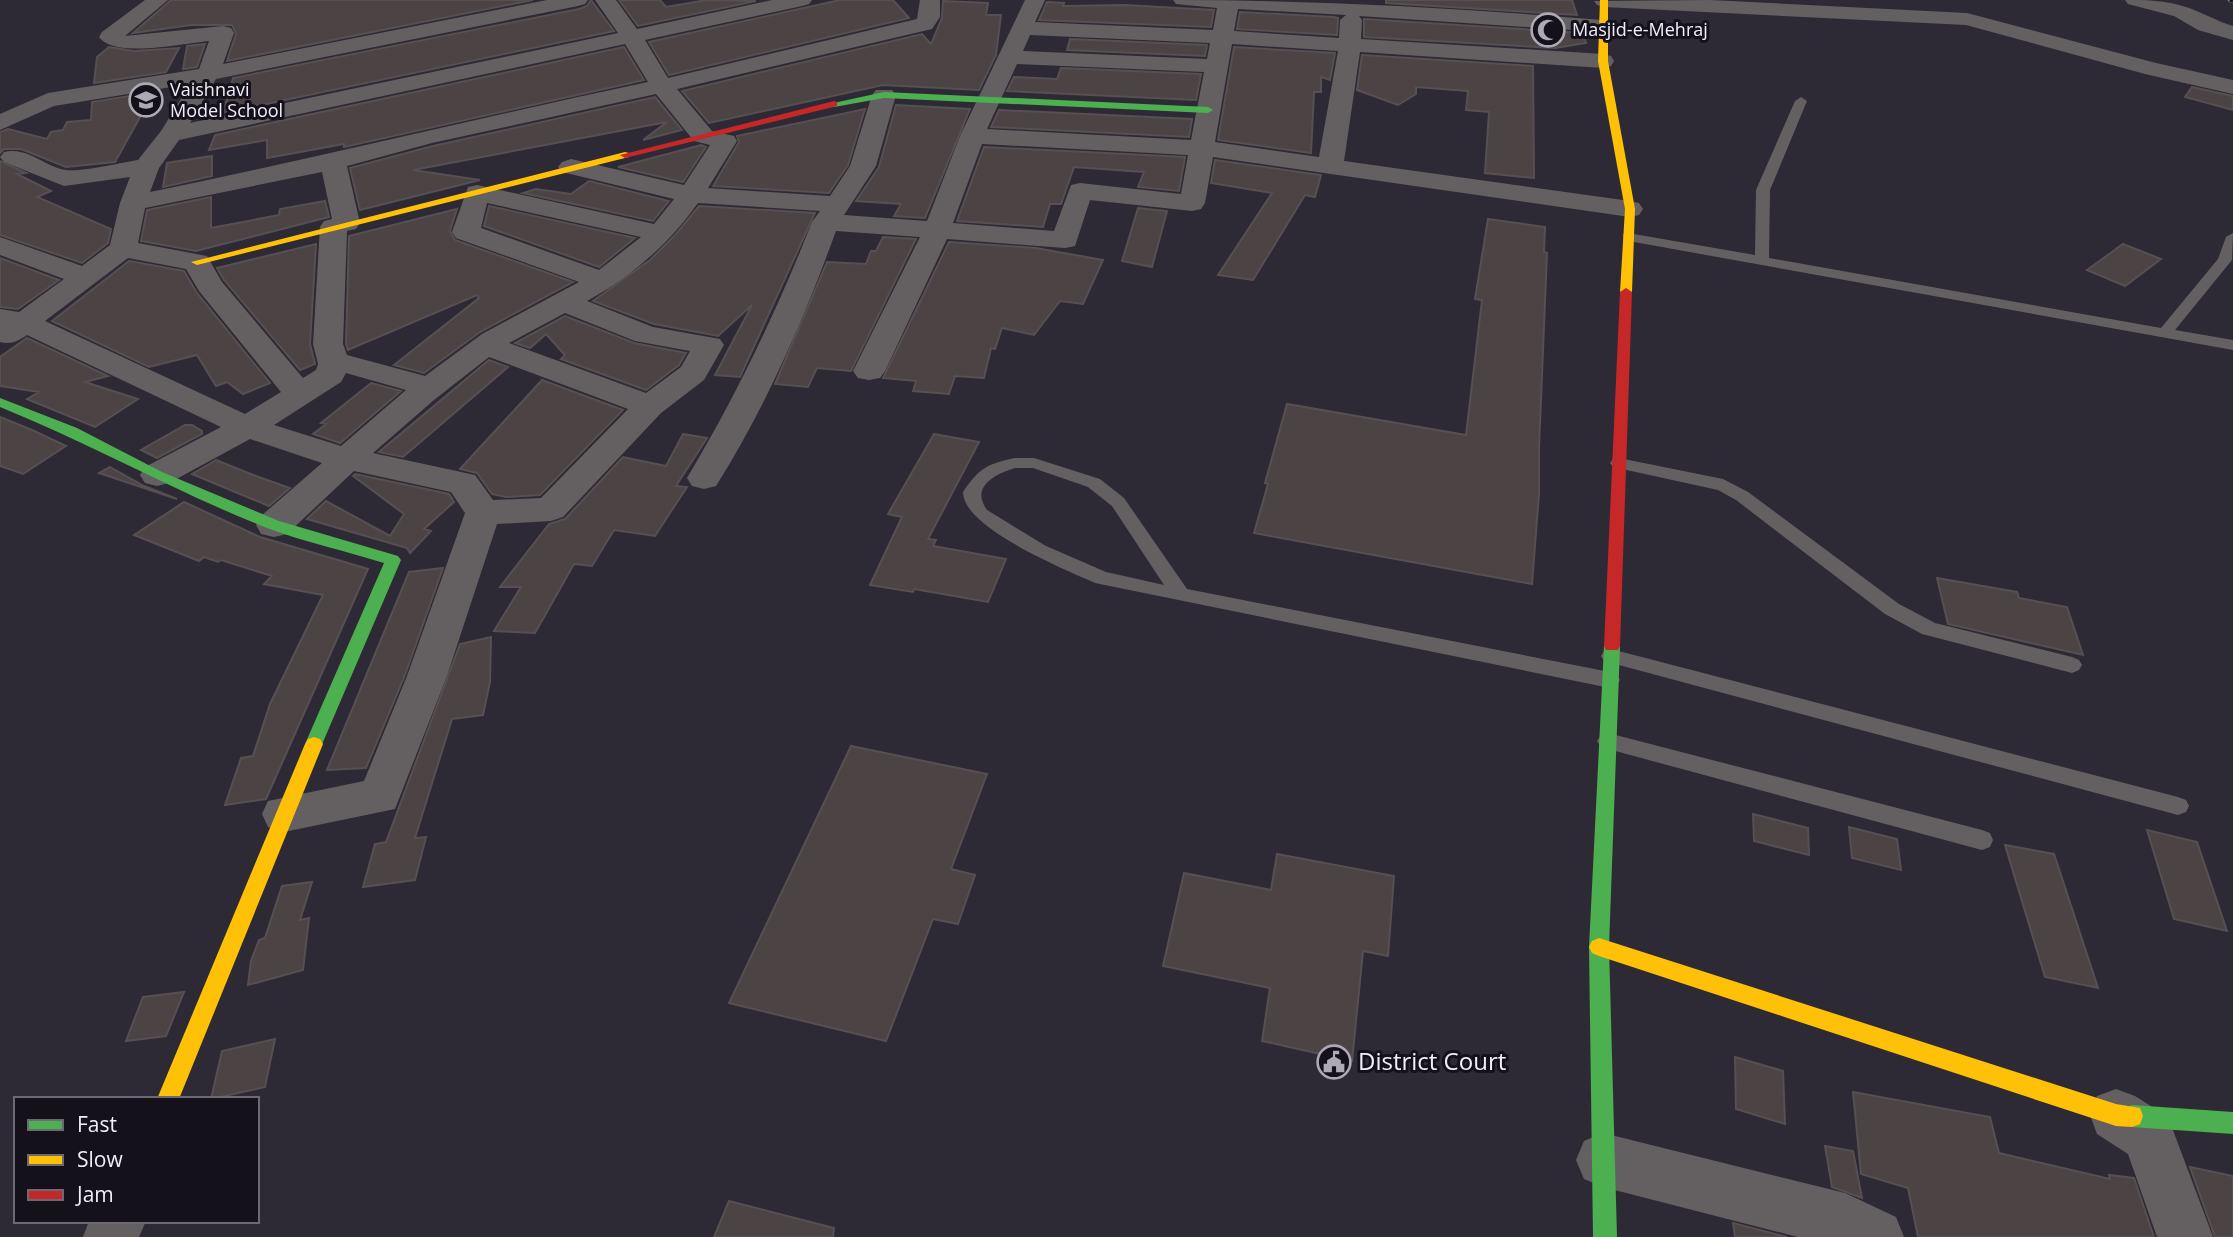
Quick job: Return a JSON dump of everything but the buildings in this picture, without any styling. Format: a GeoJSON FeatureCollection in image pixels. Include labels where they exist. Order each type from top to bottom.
{"type":"FeatureCollection","features":[{"type":"Feature","properties":{"kind":"street"},"geometry":{"type":"LineString","coordinates":[[8,327],[86,277],[123,249],[133,203],[146,167],[171,134],[208,74],[222,33],[122,43],[110,37],[158,0]]}},
{"type":"Feature","properties":{"kind":"street"},"geometry":{"type":"LineString","coordinates":[[0,123],[48,100],[208,74],[578,0]]}},
{"type":"Feature","properties":{"kind":"street"},"geometry":{"type":"LineString","coordinates":[[274,525],[429,387],[486,345],[624,266],[660,233],[693,195],[725,141],[703,136],[662,86],[605,0]]}},
{"type":"Feature","properties":{"kind":"street"},"geometry":{"type":"LineString","coordinates":[[171,134],[802,0]]}},
{"type":"Feature","properties":{"kind":"street"},"geometry":{"type":"LineString","coordinates":[[133,203],[333,162],[428,136],[662,86],[924,24],[929,18],[930,0]]}},
{"type":"Feature","properties":{"kind":"street"},"geometry":{"type":"LineString","coordinates":[[869,371],[937,231],[988,98],[1010,57],[1035,0]]}},
{"type":"Feature","properties":{"kind":"street"},"geometry":{"type":"LineString","coordinates":[[1183,0],[1467,7],[1602,26]]}},
{"type":"Feature","properties":{"kind":"street"},"geometry":{"type":"LineString","coordinates":[[1605,1237],[1599,947],[1630,209],[1603,61],[1604,0],[1750,5],[1967,19]]}},
{"type":"Feature","properties":{"kind":"street"},"geometry":{"type":"LineString","coordinates":[[1911,0],[1967,19],[2153,69],[2233,87]]}},
{"type":"Feature","properties":{"kind":"street"},"geometry":{"type":"LineString","coordinates":[[2135,0],[2180,12],[2206,25],[2233,33]]}},
{"type":"Feature","properties":{"kind":"street"},"geometry":{"type":"LineString","coordinates":[[571,167],[693,195],[832,213],[937,231],[1065,240],[1080,191],[1192,203],[1228,1]]}},
{"type":"Feature","properties":{"kind":"street"},"geometry":{"type":"LineString","coordinates":[[1329,166],[1350,45],[1352,4]]}},
{"type":"Feature","properties":{"kind":"street"},"geometry":{"type":"LineString","coordinates":[[1021,28],[1222,37],[1603,61]]}},
{"type":"Feature","properties":{"kind":"street"},"geometry":{"type":"LineString","coordinates":[[1010,57],[1216,66]]}},
{"type":"Feature","properties":{"kind":"street"},"geometry":{"type":"LineString","coordinates":[[123,249],[197,262],[571,167],[835,104],[884,95],[1208,110]]}},
{"type":"Feature","properties":{"kind":"street"},"geometry":{"type":"LineString","coordinates":[[704,478],[736,423],[797,298],[832,213],[863,166],[884,95]]}},
{"type":"Feature","properties":{"kind":"street"},"geometry":{"type":"LineString","coordinates":[[972,136],[1202,148],[1630,209]]}},
{"type":"Feature","properties":{"kind":"street"},"geometry":{"type":"LineString","coordinates":[[13,157],[64,178],[146,167]]}},
{"type":"Feature","properties":{"kind":"street"},"geometry":{"type":"LineString","coordinates":[[156,475],[247,427],[330,375],[334,364],[328,344],[340,225],[333,162]]}},
{"type":"Feature","properties":{"kind":"street"},"geometry":{"type":"LineString","coordinates":[[477,193],[660,233]]}},
{"type":"Feature","properties":{"kind":"street"},"geometry":{"type":"LineString","coordinates":[[477,193],[466,232],[601,280]]}},
{"type":"Feature","properties":{"kind":"street"},"geometry":{"type":"LineString","coordinates":[[0,245],[86,277]]}},
{"type":"Feature","properties":{"kind":"street"},"geometry":{"type":"LineString","coordinates":[[197,262],[209,285],[300,395]]}},
{"type":"Feature","properties":{"kind":"street"},"geometry":{"type":"LineString","coordinates":[[483,513],[551,509],[650,406],[693,373],[709,345],[646,335],[564,302]]}},
{"type":"Feature","properties":{"kind":"street"},"geometry":{"type":"LineString","coordinates":[[8,327],[247,427],[347,459],[463,483],[483,513]]}},
{"type":"Feature","properties":{"kind":"street"},"geometry":{"type":"LineString","coordinates":[[486,345],[650,406]]}},
{"type":"Feature","properties":{"kind":"street"},"geometry":{"type":"LineString","coordinates":[[334,364],[353,364],[429,387]]}},
{"type":"Feature","properties":{"kind":"street"},"geometry":{"type":"LineString","coordinates":[[0,402],[72,431],[156,475],[274,525],[393,560],[284,814],[169,1097]]}},
{"type":"Feature","properties":{"kind":"street"},"geometry":{"type":"LineString","coordinates":[[284,814],[380,796],[427,676],[483,513]]}},
{"type":"Feature","properties":{"kind":"street"},"geometry":{"type":"LineString","coordinates":[[1599,947],[2116,1115],[2233,1124]]}},
{"type":"Feature","properties":{"kind":"street"},"geometry":{"type":"LineString","coordinates":[[2116,1115],[2149,1136],[2185,1237]]}},
{"type":"Feature","properties":{"kind":"street"},"geometry":{"type":"LineString","coordinates":[[1603,1160],[1845,1221],[1876,1237]]}},
{"type":"Feature","properties":{"kind":"lane"},"geometry":{"type":"LineString","coordinates":[[1762,260],[1763,190],[1801,101]]}},
{"type":"Feature","properties":{"kind":"lane"},"geometry":{"type":"LineString","coordinates":[[1628,237],[2233,345]]}},
{"type":"Feature","properties":{"kind":"lane"},"geometry":{"type":"LineString","coordinates":[[2165,333],[2225,260],[2233,237]]}},
{"type":"Feature","properties":{"kind":"lane"},"geometry":{"type":"LineString","coordinates":[[1181,595],[1118,502],[1094,483],[1034,463],[1015,463],[995,468],[982,477],[972,492],[972,502],[981,514],[1070,565],[1102,578],[1181,595],[1610,680]]}},
{"type":"Feature","properties":{"kind":"lane"},"geometry":{"type":"LineString","coordinates":[[1619,463],[1723,485],[1742,496],[1892,609],[1929,629],[2072,665]]}},
{"type":"Feature","properties":{"kind":"lane"},"geometry":{"type":"LineString","coordinates":[[1611,656],[2178,806]]}},
{"type":"Feature","properties":{"kind":"lane"},"geometry":{"type":"LineString","coordinates":[[1608,741],[1982,840]]}},
{"type":"Feature","properties":{"kind":"traffic: fast"},"geometry":{"type":"LineString","coordinates":[[834,104],[884,95],[1208,110]]}},
{"type":"Feature","properties":{"kind":"traffic: fast"},"geometry":{"type":"LineString","coordinates":[[0,402],[72,431],[157,475],[274,525],[393,560],[314,744]]}},
{"type":"Feature","properties":{"kind":"traffic: fast"},"geometry":{"type":"LineString","coordinates":[[1605,1237],[1599,947],[1612,646]]}},
{"type":"Feature","properties":{"kind":"traffic: fast"},"geometry":{"type":"LineString","coordinates":[[2132,1116],[2233,1123]]}},
{"type":"Feature","properties":{"kind":"traffic: slow"},"geometry":{"type":"LineString","coordinates":[[1604,0],[1603,61],[1630,209],[1626,292]]}},
{"type":"Feature","properties":{"kind":"traffic: slow"},"geometry":{"type":"LineString","coordinates":[[197,262],[625,155]]}},
{"type":"Feature","properties":{"kind":"traffic: slow"},"geometry":{"type":"LineString","coordinates":[[169,1097],[314,744]]}},
{"type":"Feature","properties":{"kind":"traffic: slow"},"geometry":{"type":"LineString","coordinates":[[1599,947],[2116,1115],[2132,1116]]}},
{"type":"Feature","properties":{"kind":"traffic: jam"},"geometry":{"type":"LineString","coordinates":[[625,155],[834,104]]}},
{"type":"Feature","properties":{"kind":"traffic: jam"},"geometry":{"type":"LineString","coordinates":[[1612,646],[1626,292]]}},
{"type":"Feature","properties":{"kind":"place","name":"Masjid-e-Mehraj"},"geometry":{"type":"Point","coordinates":[1548,30]}},
{"type":"Feature","properties":{"kind":"place","name":"Vaishnavi Model School"},"geometry":{"type":"Point","coordinates":[146,100]}},
{"type":"Feature","properties":{"kind":"place","name":"District Court"},"geometry":{"type":"Point","coordinates":[1334,1062]}}]}
